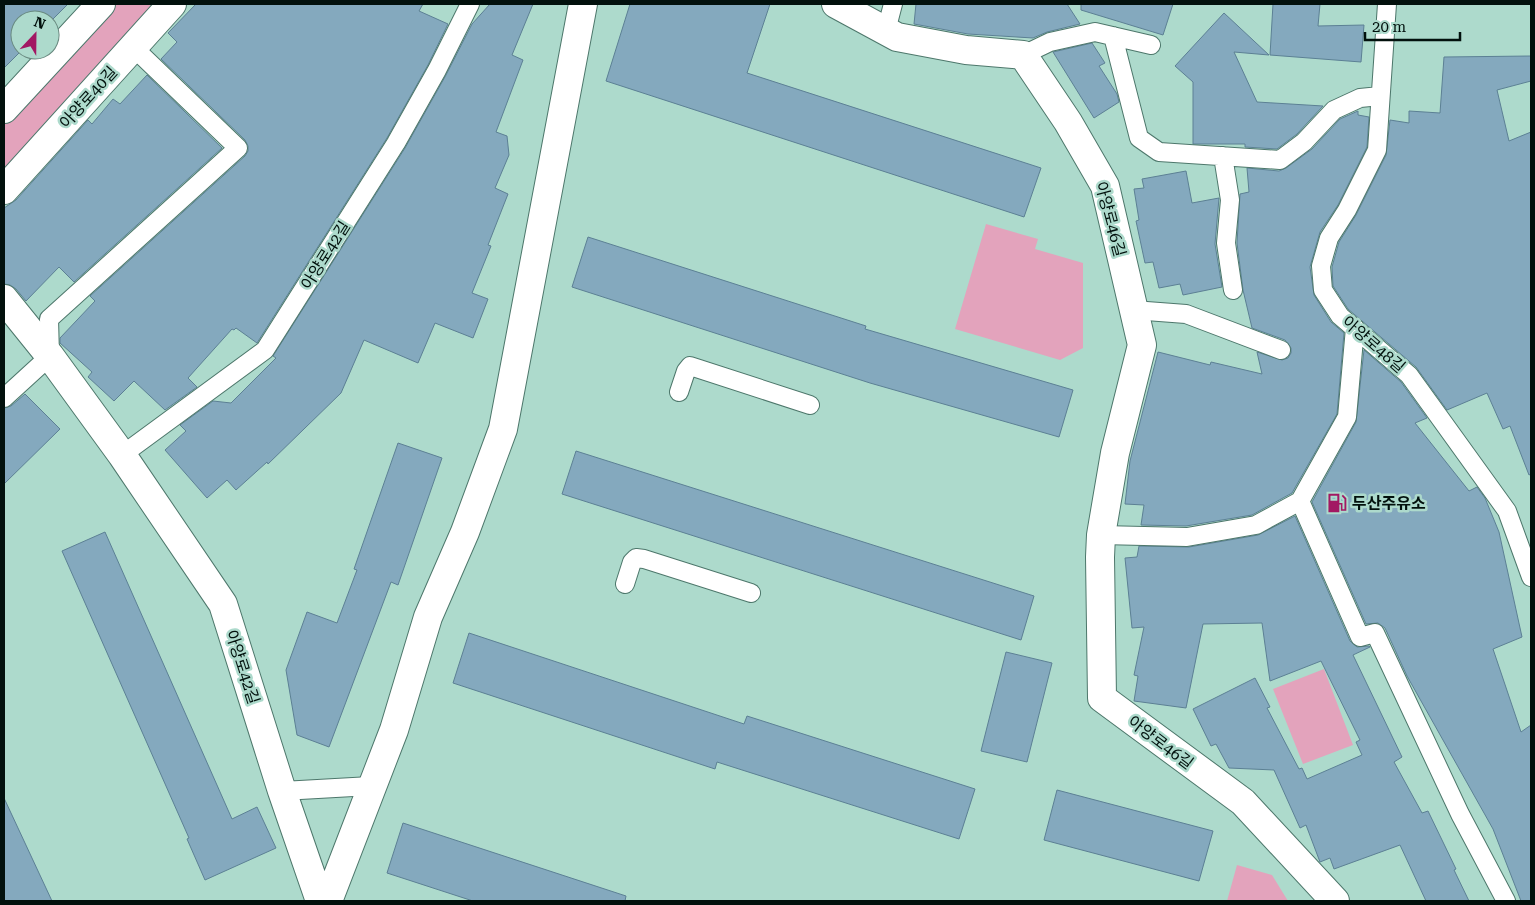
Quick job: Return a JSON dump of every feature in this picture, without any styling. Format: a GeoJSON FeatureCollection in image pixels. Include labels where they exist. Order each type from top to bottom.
{"type":"FeatureCollection","features":[{"type":"Feature","properties":{"kind":"street"},"geometry":{"type":"LineString","coordinates":[[4,109],[101,4]]}},
{"type":"Feature","properties":{"kind":"street","name":"아양로40길"},"geometry":{"type":"LineString","coordinates":[[4,190],[172,4]]}},
{"type":"Feature","properties":{"kind":"street"},"geometry":{"type":"LineString","coordinates":[[328,901],[394,730],[428,618],[465,532],[503,428],[583,4]]}},
{"type":"Feature","properties":{"kind":"street"},"geometry":{"type":"LineString","coordinates":[[836,4],[897,37],[966,50],[1023,56]]}},
{"type":"Feature","properties":{"kind":"street","name":"아양로46길"},"geometry":{"type":"LineString","coordinates":[[1023,56],[1068,122],[1106,186],[1142,346],[1116,453],[1101,535],[1102,698],[1243,802],[1335,901]]}},
{"type":"Feature","properties":{"kind":"street","name":"아양로42길"},"geometry":{"type":"LineString","coordinates":[[4,299],[50,356],[122,455],[223,604],[282,791],[320,901]]}},
{"type":"Feature","properties":{"kind":"lane","name":"아양로42길"},"geometry":{"type":"LineString","coordinates":[[122,455],[265,350],[396,142],[437,70],[470,4]]}},
{"type":"Feature","properties":{"kind":"lane"},"geometry":{"type":"LineString","coordinates":[[886,31],[893,4]]}},
{"type":"Feature","properties":{"kind":"lane","name":"아양로48길"},"geometry":{"type":"LineString","coordinates":[[1387,4],[1377,150],[1347,210],[1329,238],[1321,266],[1323,290],[1340,316],[1409,375],[1506,511],[1531,577]]}},
{"type":"Feature","properties":{"kind":"lane"},"geometry":{"type":"LineString","coordinates":[[1023,56],[1050,42],[1095,32],[1151,45]]}},
{"type":"Feature","properties":{"kind":"lane"},"geometry":{"type":"LineString","coordinates":[[1113,36],[1139,138],[1159,152],[1280,160],[1304,142],[1334,110],[1360,98],[1380,96]]}},
{"type":"Feature","properties":{"kind":"lane"},"geometry":{"type":"LineString","coordinates":[[4,398],[50,356],[49,319],[238,148],[133,47]]}},
{"type":"Feature","properties":{"kind":"lane"},"geometry":{"type":"LineString","coordinates":[[1223,156],[1230,200],[1226,243],[1234,290]]}},
{"type":"Feature","properties":{"kind":"lane"},"geometry":{"type":"LineString","coordinates":[[1134,310],[1186,314],[1281,350]]}},
{"type":"Feature","properties":{"kind":"lane"},"geometry":{"type":"LineString","coordinates":[[1101,535],[1187,537],[1256,525],[1300,501],[1347,417],[1355,328]]}},
{"type":"Feature","properties":{"kind":"lane"},"geometry":{"type":"LineString","coordinates":[[678,392],[686,371],[690,366],[810,405]]}},
{"type":"Feature","properties":{"kind":"lane"},"geometry":{"type":"LineString","coordinates":[[1300,501],[1360,637],[1375,633],[1460,814],[1506,901]]}},
{"type":"Feature","properties":{"kind":"lane"},"geometry":{"type":"LineString","coordinates":[[625,584],[632,562],[636,558],[751,593]]}},
{"type":"Feature","properties":{"kind":"lane"},"geometry":{"type":"LineString","coordinates":[[282,791],[371,786]]}},
{"type":"Feature","properties":{"kind":"shaded area"},"geometry":{"type":"Polygon","coordinates":[[[108,4],[165,4],[4,179],[4,122],[108,4]]]}},
{"type":"Feature","properties":{"kind":"shaded area"},"geometry":{"type":"Polygon","coordinates":[[[986,224],[1038,239],[1035,249],[1083,263],[1083,348],[1060,360],[955,329],[986,224]]]}},
{"type":"Feature","properties":{"kind":"shaded area"},"geometry":{"type":"Polygon","coordinates":[[[1324,669],[1353,745],[1303,764],[1273,689],[1324,669]]]}},
{"type":"Feature","properties":{"kind":"shaded area"},"geometry":{"type":"Polygon","coordinates":[[[1237,865],[1272,875],[1288,901],[1227,901],[1237,865]]]}},
{"type":"Feature","properties":{"kind":"building"},"geometry":{"type":"Polygon","coordinates":[[[4,4],[68,4],[60,12],[60,10],[10,10],[10,60],[12,60],[4,68],[4,4]]]}},
{"type":"Feature","properties":{"kind":"building"},"geometry":{"type":"Polygon","coordinates":[[[196,4],[423,4],[419,11],[448,24],[428,65],[387,138],[257,343],[236,328],[232,329],[188,378],[197,387],[165,410],[134,381],[114,401],[88,377],[92,372],[60,343],[60,338],[95,301],[90,296],[245,156],[248,151],[245,140],[161,59],[177,42],[168,33],[196,4]]]}},
{"type":"Feature","properties":{"kind":"building"},"geometry":{"type":"Polygon","coordinates":[[[490,4],[533,4],[512,55],[523,60],[496,132],[507,136],[509,155],[495,188],[508,194],[488,245],[491,246],[472,293],[488,299],[473,338],[435,323],[418,363],[364,340],[341,393],[268,464],[267,462],[236,490],[227,480],[207,498],[165,450],[186,431],[180,425],[213,401],[231,403],[276,358],[273,356],[405,148],[472,24],[490,4]]]}},
{"type":"Feature","properties":{"kind":"building"},"geometry":{"type":"Polygon","coordinates":[[[630,4],[770,4],[747,73],[1041,168],[1024,217],[606,81],[630,4]]]}},
{"type":"Feature","properties":{"kind":"building"},"geometry":{"type":"Polygon","coordinates":[[[916,4],[1067,4],[1080,24],[1047,32],[1033,38],[968,34],[914,24],[916,4]]]}},
{"type":"Feature","properties":{"kind":"building"},"geometry":{"type":"Polygon","coordinates":[[[1081,4],[1173,4],[1163,35],[1081,10],[1081,4]]]}},
{"type":"Feature","properties":{"kind":"building"},"geometry":{"type":"Polygon","coordinates":[[[1273,4],[1320,4],[1318,26],[1364,25],[1361,62],[1270,55],[1273,4]]]}},
{"type":"Feature","properties":{"kind":"building"},"geometry":{"type":"Polygon","coordinates":[[[1224,13],[1269,55],[1234,52],[1257,102],[1323,106],[1297,134],[1277,149],[1245,147],[1245,144],[1193,144],[1193,82],[1175,66],[1224,13]]]}},
{"type":"Feature","properties":{"kind":"building"},"geometry":{"type":"Polygon","coordinates":[[[1092,43],[1105,63],[1099,66],[1117,94],[1119,102],[1094,118],[1053,52],[1092,43]]]}},
{"type":"Feature","properties":{"kind":"building"},"geometry":{"type":"Polygon","coordinates":[[[1531,56],[1531,81],[1497,90],[1509,141],[1531,132],[1531,474],[1529,475],[1510,426],[1503,429],[1487,393],[1447,410],[1416,367],[1348,309],[1333,286],[1332,267],[1339,242],[1356,215],[1386,155],[1390,120],[1409,123],[1409,111],[1440,113],[1444,57],[1531,56]]]}},
{"type":"Feature","properties":{"kind":"building"},"geometry":{"type":"Polygon","coordinates":[[[147,75],[222,148],[74,282],[59,267],[26,301],[16,289],[4,284],[4,208],[16,200],[88,120],[92,124],[113,99],[120,104],[147,75]]]}},
{"type":"Feature","properties":{"kind":"building"},"geometry":{"type":"Polygon","coordinates":[[[1358,111],[1358,115],[1369,117],[1367,147],[1338,205],[1320,232],[1310,267],[1314,295],[1331,322],[1344,333],[1337,414],[1292,493],[1252,515],[1186,526],[1141,525],[1144,505],[1125,504],[1130,461],[1158,352],[1210,365],[1211,362],[1262,374],[1257,352],[1282,360],[1288,358],[1291,353],[1291,348],[1285,340],[1252,328],[1243,290],[1237,243],[1240,194],[1249,192],[1247,168],[1279,171],[1286,168],[1312,149],[1340,119],[1358,111]]]}},
{"type":"Feature","properties":{"kind":"building"},"geometry":{"type":"Polygon","coordinates":[[[1186,171],[1192,203],[1219,198],[1215,244],[1222,287],[1183,295],[1180,284],[1159,288],[1153,262],[1145,263],[1136,221],[1139,220],[1134,189],[1144,188],[1142,179],[1186,171]]]}},
{"type":"Feature","properties":{"kind":"building"},"geometry":{"type":"Polygon","coordinates":[[[588,237],[866,326],[865,329],[1073,390],[1059,437],[870,383],[572,287],[588,237]]]}},
{"type":"Feature","properties":{"kind":"building"},"geometry":{"type":"Polygon","coordinates":[[[1364,350],[1401,382],[1427,418],[1415,423],[1469,491],[1477,487],[1485,498],[1499,532],[1522,637],[1493,649],[1521,732],[1531,725],[1531,901],[1521,901],[1493,829],[1407,676],[1385,628],[1378,623],[1366,624],[1312,502],[1356,422],[1364,350]]]}},
{"type":"Feature","properties":{"kind":"building"},"geometry":{"type":"Polygon","coordinates":[[[25,394],[60,429],[4,484],[4,408],[11,406],[25,394]]]}},
{"type":"Feature","properties":{"kind":"building"},"geometry":{"type":"Polygon","coordinates":[[[398,443],[442,458],[398,585],[391,582],[329,747],[297,735],[286,670],[307,612],[337,623],[357,570],[354,569],[398,443]]]}},
{"type":"Feature","properties":{"kind":"building"},"geometry":{"type":"Polygon","coordinates":[[[576,451],[1034,596],[1021,640],[562,494],[576,451]]]}},
{"type":"Feature","properties":{"kind":"building"},"geometry":{"type":"Polygon","coordinates":[[[1295,516],[1350,641],[1357,647],[1370,647],[1353,655],[1402,757],[1394,762],[1422,813],[1428,811],[1469,901],[1426,901],[1400,845],[1334,869],[1330,858],[1320,862],[1306,825],[1300,828],[1274,770],[1229,768],[1216,744],[1211,746],[1193,709],[1255,678],[1270,707],[1267,708],[1299,769],[1302,768],[1307,779],[1362,755],[1356,742],[1360,740],[1321,661],[1270,681],[1262,623],[1203,624],[1186,708],[1134,701],[1138,676],[1134,675],[1144,627],[1132,628],[1125,558],[1137,557],[1139,546],[1189,547],[1258,535],[1295,516]]]}},
{"type":"Feature","properties":{"kind":"building"},"geometry":{"type":"Polygon","coordinates":[[[105,532],[232,819],[257,807],[276,848],[205,880],[187,839],[189,838],[62,551],[105,532]]]}},
{"type":"Feature","properties":{"kind":"building"},"geometry":{"type":"Polygon","coordinates":[[[469,633],[744,724],[747,716],[975,789],[959,839],[717,762],[715,769],[453,683],[469,633]]]}},
{"type":"Feature","properties":{"kind":"building"},"geometry":{"type":"Polygon","coordinates":[[[1006,652],[1052,663],[1027,762],[981,751],[1006,652]]]}},
{"type":"Feature","properties":{"kind":"building"},"geometry":{"type":"Polygon","coordinates":[[[1057,790],[1213,831],[1199,881],[1044,840],[1057,790]]]}},
{"type":"Feature","properties":{"kind":"building"},"geometry":{"type":"Polygon","coordinates":[[[4,798],[52,901],[4,901],[4,798]]]}},
{"type":"Feature","properties":{"kind":"building"},"geometry":{"type":"Polygon","coordinates":[[[403,823],[626,896],[625,901],[473,901],[387,873],[403,823]]]}},
{"type":"Feature","properties":{"kind":"place","name":"두산주유소"},"geometry":{"type":"Point","coordinates":[1337,503]}}]}
